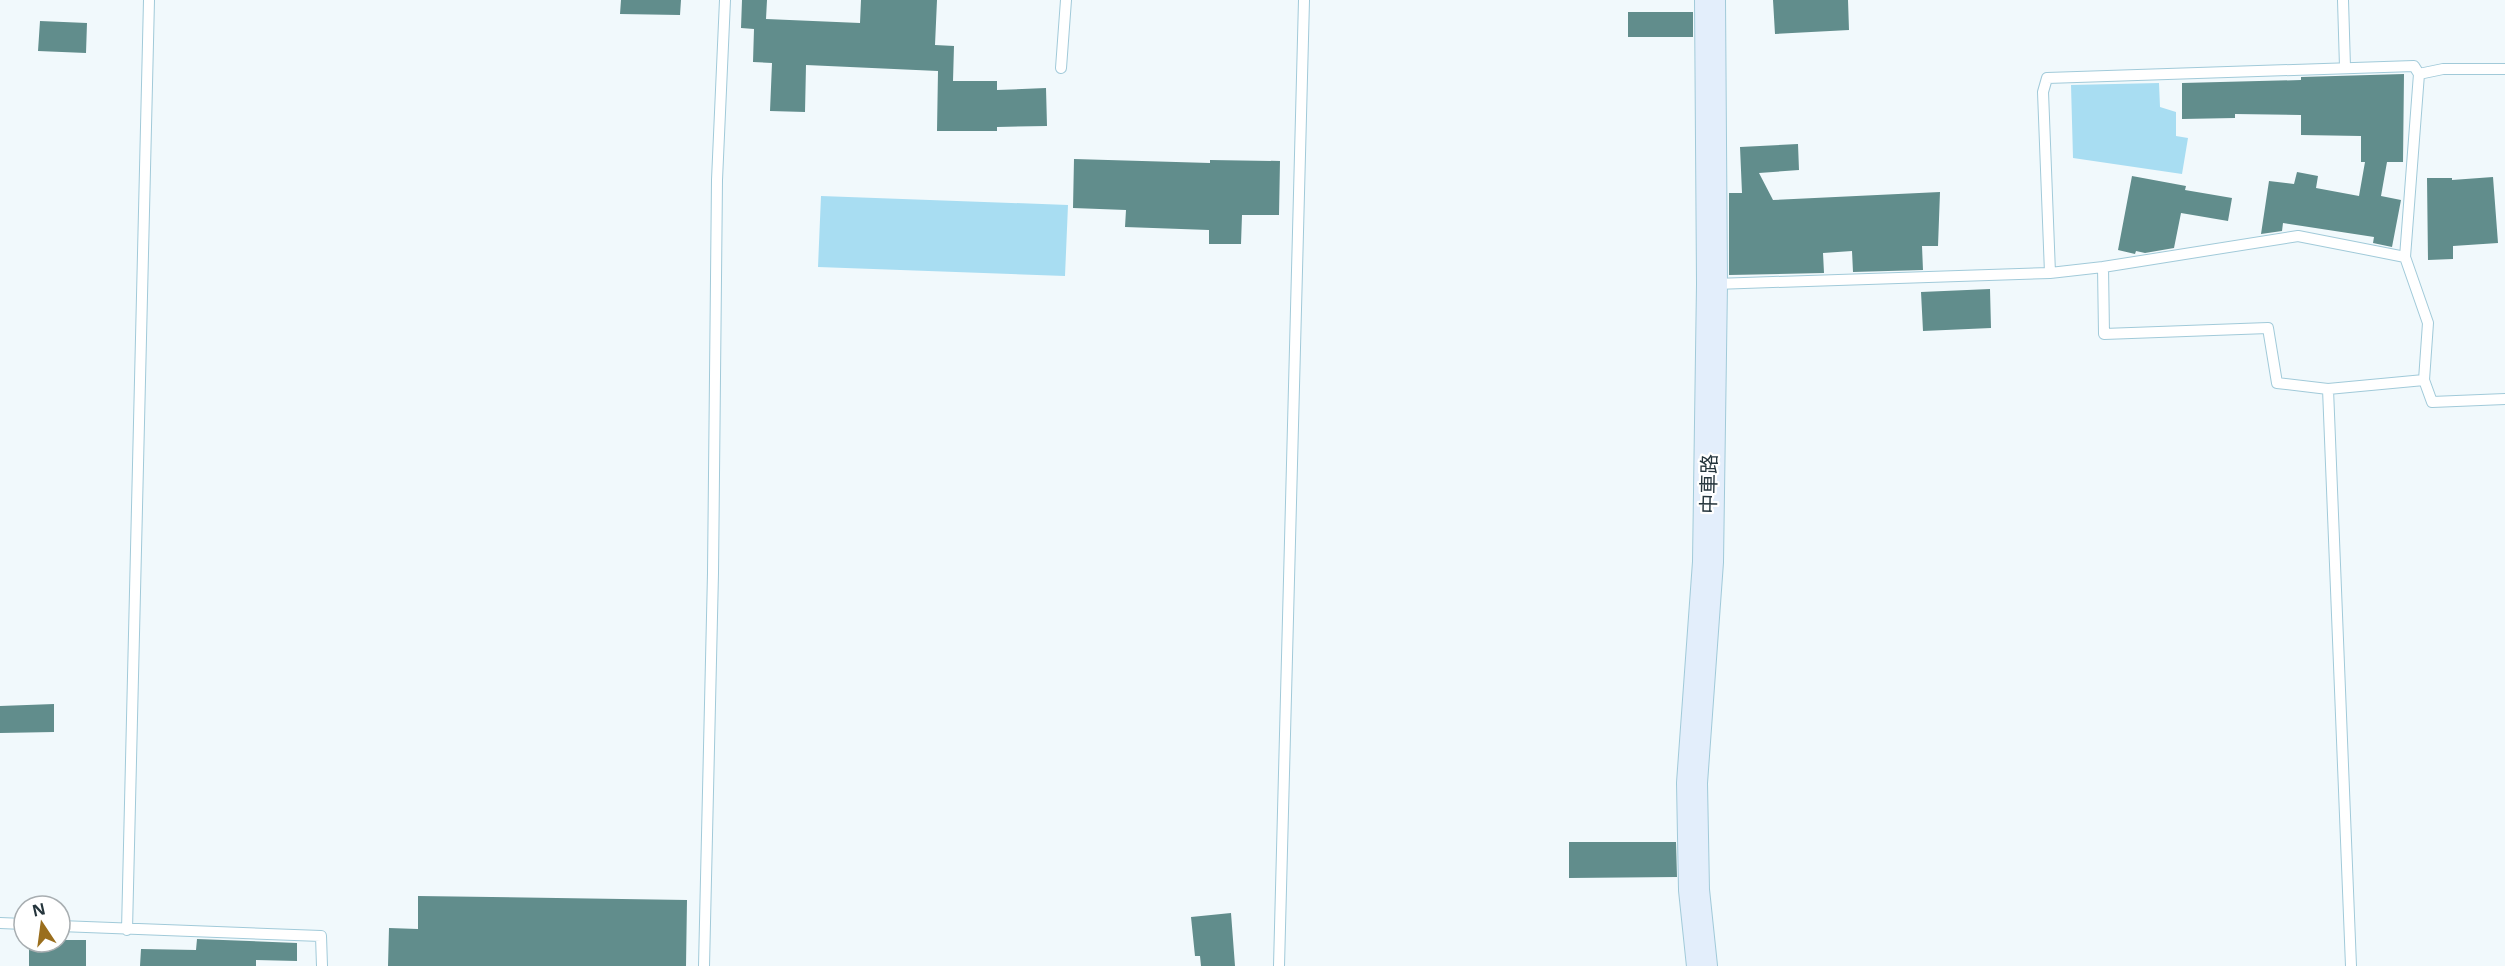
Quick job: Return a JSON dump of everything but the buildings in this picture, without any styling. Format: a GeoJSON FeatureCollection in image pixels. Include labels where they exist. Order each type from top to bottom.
{"type":"FeatureCollection","features":[{"type":"Feature","properties":{"kind":"street","name":"中車路"},"geometry":{"type":"LineString","coordinates":[[1702,966],[1694,890],[1692,783],[1708,562],[1712,284],[1710,0]]}},
{"type":"Feature","properties":{"kind":"lane"},"geometry":{"type":"LineString","coordinates":[[127,930],[149,0]]}},
{"type":"Feature","properties":{"kind":"lane"},"geometry":{"type":"LineString","coordinates":[[704,966],[713,573],[717,180],[725,0]]}},
{"type":"Feature","properties":{"kind":"lane"},"geometry":{"type":"LineString","coordinates":[[1061,68],[1065,0]]}},
{"type":"Feature","properties":{"kind":"lane"},"geometry":{"type":"LineString","coordinates":[[1279,966],[1304,0]]}},
{"type":"Feature","properties":{"kind":"lane"},"geometry":{"type":"LineString","coordinates":[[2343,0],[2345,67]]}},
{"type":"Feature","properties":{"kind":"lane"},"geometry":{"type":"LineString","coordinates":[[2050,273],[2043,92],[2047,78],[2414,66],[2419,74],[2406,256],[2428,323],[2424,380],[2432,402],[2505,399]]}},
{"type":"Feature","properties":{"kind":"lane"},"geometry":{"type":"LineString","coordinates":[[2419,74],[2443,69],[2505,69]]}},
{"type":"Feature","properties":{"kind":"lane"},"geometry":{"type":"LineString","coordinates":[[1712,284],[2050,273],[2103,267],[2298,236],[2406,256]]}},
{"type":"Feature","properties":{"kind":"lane"},"geometry":{"type":"LineString","coordinates":[[2103,267],[2104,334],[2268,328],[2277,383],[2328,389],[2424,380]]}},
{"type":"Feature","properties":{"kind":"lane"},"geometry":{"type":"LineString","coordinates":[[2328,389],[2351,966]]}},
{"type":"Feature","properties":{"kind":"lane"},"geometry":{"type":"LineString","coordinates":[[72,927],[321,936],[322,966]]}},
{"type":"Feature","properties":{"kind":"shaded area"},"geometry":{"type":"Polygon","coordinates":[[[2159,83],[2160,107],[2176,112],[2176,136],[2188,138],[2182,174],[2073,158],[2071,85],[2159,83]]]}},
{"type":"Feature","properties":{"kind":"shaded area"},"geometry":{"type":"Polygon","coordinates":[[[821,196],[1068,205],[1065,276],[818,267],[821,196]]]}}]}
